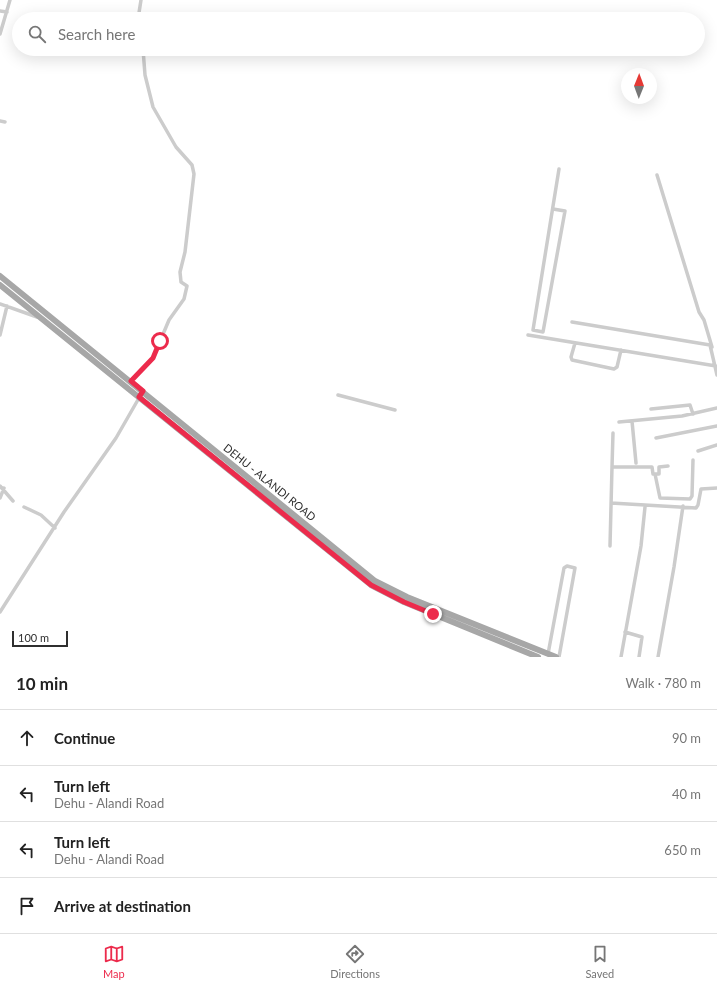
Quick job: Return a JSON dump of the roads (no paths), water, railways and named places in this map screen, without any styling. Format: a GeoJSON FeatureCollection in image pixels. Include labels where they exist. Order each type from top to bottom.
{"type":"FeatureCollection","features":[{"type":"Feature","properties":{"kind":"main road","name":"DEHU - ALANDI ROAD"},"geometry":{"type":"LineString","coordinates":[[0,276],[376,581],[407,597],[558,657]]}},
{"type":"Feature","properties":{"kind":"main road","name":"DEHU - ALANDI ROAD"},"geometry":{"type":"LineString","coordinates":[[0,285],[371,585],[404,602],[538,657]]}},
{"type":"Feature","properties":{"kind":"main road"},"geometry":{"type":"LineString","coordinates":[[63,336],[67,330]]}},
{"type":"Feature","properties":{"kind":"street"},"geometry":{"type":"LineString","coordinates":[[0,34],[10,0]]}},
{"type":"Feature","properties":{"kind":"street"},"geometry":{"type":"LineString","coordinates":[[139,12],[141,0]]}},
{"type":"Feature","properties":{"kind":"street"},"geometry":{"type":"LineString","coordinates":[[0,11],[7,12]]}},
{"type":"Feature","properties":{"kind":"street"},"geometry":{"type":"LineString","coordinates":[[131,381],[153,358],[170,320],[186,296],[187,286],[181,282],[180,272],[185,252],[195,178],[192,165],[176,147],[153,107],[145,75],[144,56]]}},
{"type":"Feature","properties":{"kind":"street"},"geometry":{"type":"LineString","coordinates":[[0,121],[5,122]]}},
{"type":"Feature","properties":{"kind":"street"},"geometry":{"type":"LineString","coordinates":[[553,209],[564,211],[543,332],[533,330],[553,209],[560,169]]}},
{"type":"Feature","properties":{"kind":"street"},"geometry":{"type":"LineString","coordinates":[[657,175],[699,312],[704,320],[712,347],[717,375]]}},
{"type":"Feature","properties":{"kind":"street"},"geometry":{"type":"LineString","coordinates":[[0,304],[41,318]]}},
{"type":"Feature","properties":{"kind":"street"},"geometry":{"type":"LineString","coordinates":[[0,335],[7,306]]}},
{"type":"Feature","properties":{"kind":"street"},"geometry":{"type":"LineString","coordinates":[[572,322],[694,342],[712,347]]}},
{"type":"Feature","properties":{"kind":"street"},"geometry":{"type":"LineString","coordinates":[[537,336],[538,331]]}},
{"type":"Feature","properties":{"kind":"street"},"geometry":{"type":"LineString","coordinates":[[528,335],[716,366]]}},
{"type":"Feature","properties":{"kind":"street"},"geometry":{"type":"LineString","coordinates":[[574,342],[571,357],[572,360],[614,369],[621,350]]}},
{"type":"Feature","properties":{"kind":"street"},"geometry":{"type":"LineString","coordinates":[[0,612],[116,438],[143,391]]}},
{"type":"Feature","properties":{"kind":"street"},"geometry":{"type":"LineString","coordinates":[[338,395],[395,410]]}},
{"type":"Feature","properties":{"kind":"street"},"geometry":{"type":"LineString","coordinates":[[652,409],[690,405],[693,414]]}},
{"type":"Feature","properties":{"kind":"street"},"geometry":{"type":"LineString","coordinates":[[619,422],[693,414],[717,408]]}},
{"type":"Feature","properties":{"kind":"street"},"geometry":{"type":"LineString","coordinates":[[632,421],[636,464]]}},
{"type":"Feature","properties":{"kind":"street"},"geometry":{"type":"LineString","coordinates":[[656,438],[717,426]]}},
{"type":"Feature","properties":{"kind":"street"},"geometry":{"type":"LineString","coordinates":[[610,546],[613,433]]}},
{"type":"Feature","properties":{"kind":"street"},"geometry":{"type":"LineString","coordinates":[[698,451],[717,445]]}},
{"type":"Feature","properties":{"kind":"street"},"geometry":{"type":"LineString","coordinates":[[612,467],[652,467],[653,474],[655,474],[658,496],[660,498],[690,499],[692,496],[693,460]]}},
{"type":"Feature","properties":{"kind":"street"},"geometry":{"type":"LineString","coordinates":[[655,474],[659,474],[659,467],[668,466]]}},
{"type":"Feature","properties":{"kind":"street"},"geometry":{"type":"LineString","coordinates":[[0,498],[2,487]]}},
{"type":"Feature","properties":{"kind":"street"},"geometry":{"type":"LineString","coordinates":[[2,487],[14,501]]}},
{"type":"Feature","properties":{"kind":"street"},"geometry":{"type":"LineString","coordinates":[[611,503],[697,507],[701,489],[717,488]]}},
{"type":"Feature","properties":{"kind":"street"},"geometry":{"type":"LineString","coordinates":[[658,657],[674,567],[682,506]]}},
{"type":"Feature","properties":{"kind":"street"},"geometry":{"type":"LineString","coordinates":[[24,507],[41,515],[55,528]]}},
{"type":"Feature","properties":{"kind":"street"},"geometry":{"type":"LineString","coordinates":[[621,657],[641,546],[646,508]]}},
{"type":"Feature","properties":{"kind":"street"},"geometry":{"type":"LineString","coordinates":[[548,654],[564,568],[567,566],[575,568],[558,657]]}},
{"type":"Feature","properties":{"kind":"street"},"geometry":{"type":"LineString","coordinates":[[625,632],[642,637],[638,657]]}}]}
